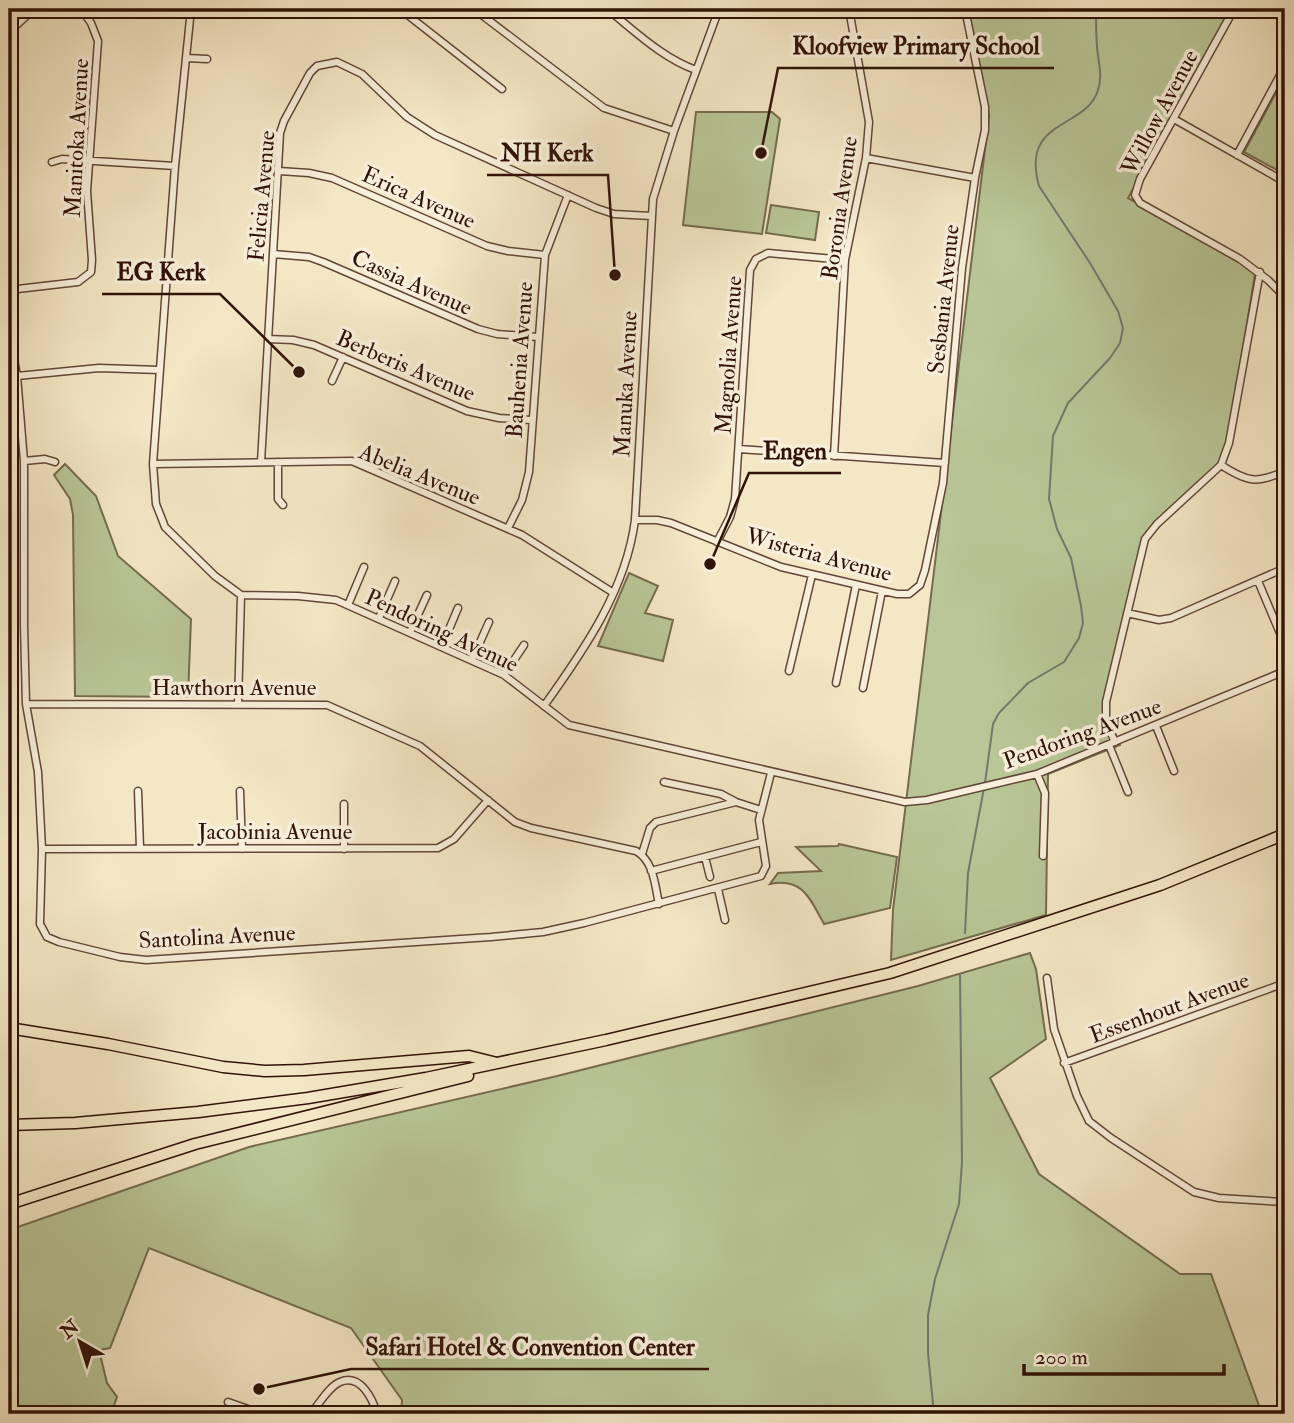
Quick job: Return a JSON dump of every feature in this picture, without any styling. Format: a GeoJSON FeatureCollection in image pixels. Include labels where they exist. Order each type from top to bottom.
{"type":"FeatureCollection","features":[{"type":"Feature","properties":{"kind":"highway"},"geometry":{"type":"LineString","coordinates":[[9,1125],[75,1123],[198,1112],[373,1088],[500,1064],[890,974],[1160,885],[1285,834]]}},
{"type":"Feature","properties":{"kind":"highway"},"geometry":{"type":"LineString","coordinates":[[9,1028],[223,1067],[265,1071],[468,1056],[500,1064]]}},
{"type":"Feature","properties":{"kind":"highway"},"geometry":{"type":"LineString","coordinates":[[9,1204],[195,1144],[419,1090],[481,1073],[500,1064]]}},
{"type":"Feature","properties":{"kind":"street"},"geometry":{"type":"LineString","coordinates":[[17,9],[25,17]]}},
{"type":"Feature","properties":{"kind":"street"},"geometry":{"type":"LineString","coordinates":[[9,32],[34,9]]}},
{"type":"Feature","properties":{"kind":"street","name":"Manitoka Avenue"},"geometry":{"type":"LineString","coordinates":[[9,290],[78,282],[90,272],[92,260],[87,191],[98,41],[91,23],[81,9]]}},
{"type":"Feature","properties":{"kind":"street"},"geometry":{"type":"LineString","coordinates":[[191,9],[175,166],[153,464],[156,504],[165,527],[215,576],[241,595],[237,704]]}},
{"type":"Feature","properties":{"kind":"street"},"geometry":{"type":"LineString","coordinates":[[400,9],[502,89]]}},
{"type":"Feature","properties":{"kind":"street"},"geometry":{"type":"LineString","coordinates":[[474,9],[604,108],[674,131]]}},
{"type":"Feature","properties":{"kind":"street"},"geometry":{"type":"LineString","coordinates":[[607,9],[617,12],[670,58],[696,70]]}},
{"type":"Feature","properties":{"kind":"street","name":"Manuka Avenue"},"geometry":{"type":"LineString","coordinates":[[544,706],[592,638],[632,547],[651,216],[658,180],[674,131],[719,9]]}},
{"type":"Feature","properties":{"kind":"street","name":"Boronia Avenue"},"geometry":{"type":"LineString","coordinates":[[834,456],[845,260],[866,158],[868,114],[849,9]]}},
{"type":"Feature","properties":{"kind":"street","name":"Sesbania Avenue"},"geometry":{"type":"LineString","coordinates":[[914,592],[925,570],[945,463],[957,309],[986,117],[965,9]]}},
{"type":"Feature","properties":{"kind":"street","name":"Willow Avenue"},"geometry":{"type":"LineString","coordinates":[[1234,9],[1140,180],[1135,195],[1140,203],[1259,272]]}},
{"type":"Feature","properties":{"kind":"street"},"geometry":{"type":"LineString","coordinates":[[186,58],[207,59]]}},
{"type":"Feature","properties":{"kind":"street","name":"Felicia Avenue"},"geometry":{"type":"LineString","coordinates":[[261,462],[280,133],[303,83],[317,66],[337,62],[362,74],[421,128],[568,195],[614,214],[651,216]]}},
{"type":"Feature","properties":{"kind":"street"},"geometry":{"type":"LineString","coordinates":[[1237,155],[1285,66]]}},
{"type":"Feature","properties":{"kind":"street"},"geometry":{"type":"LineString","coordinates":[[1174,119],[1285,182]]}},
{"type":"Feature","properties":{"kind":"street"},"geometry":{"type":"LineString","coordinates":[[866,158],[975,178]]}},
{"type":"Feature","properties":{"kind":"street"},"geometry":{"type":"LineString","coordinates":[[52,162],[62,159],[175,166]]}},
{"type":"Feature","properties":{"kind":"street","name":"Erica Avenue"},"geometry":{"type":"LineString","coordinates":[[279,171],[332,178],[486,246],[545,255]]}},
{"type":"Feature","properties":{"kind":"street","name":"Bauhenia Avenue"},"geometry":{"type":"LineString","coordinates":[[508,528],[526,488],[545,255],[568,195]]}},
{"type":"Feature","properties":{"kind":"street","name":"Magnolia Avenue"},"geometry":{"type":"LineString","coordinates":[[717,542],[730,517],[735,499],[750,270],[753,263],[768,253],[845,260]]}},
{"type":"Feature","properties":{"kind":"street","name":"Cassia Avenue"},"geometry":{"type":"LineString","coordinates":[[274,254],[309,257],[323,262],[478,329],[497,334],[538,337]]}},
{"type":"Feature","properties":{"kind":"street"},"geometry":{"type":"LineString","coordinates":[[1259,272],[1285,297]]}},
{"type":"Feature","properties":{"kind":"street"},"geometry":{"type":"LineString","coordinates":[[1128,792],[1106,722],[1105,707],[1145,539],[1149,532],[1221,465],[1229,443],[1259,272]]}},
{"type":"Feature","properties":{"kind":"street","name":"Santolina Avenue"},"geometry":{"type":"LineString","coordinates":[[9,332],[17,376],[24,461],[26,704],[38,772],[42,849],[40,912],[42,930],[47,937],[59,942],[146,960],[530,933],[584,923],[758,878],[764,873],[765,859],[759,820],[771,773]]}},
{"type":"Feature","properties":{"kind":"street","name":"Berberis Avenue"},"geometry":{"type":"LineString","coordinates":[[268,339],[306,343],[467,411],[499,418],[531,420]]}},
{"type":"Feature","properties":{"kind":"street"},"geometry":{"type":"LineString","coordinates":[[332,381],[343,357]]}},
{"type":"Feature","properties":{"kind":"street"},"geometry":{"type":"LineString","coordinates":[[17,376],[99,368],[160,370]]}},
{"type":"Feature","properties":{"kind":"street"},"geometry":{"type":"LineString","coordinates":[[739,449],[945,463]]}},
{"type":"Feature","properties":{"kind":"street"},"geometry":{"type":"LineString","coordinates":[[24,461],[45,459],[55,462]]}},
{"type":"Feature","properties":{"kind":"street","name":"Abelia Avenue"},"geometry":{"type":"LineString","coordinates":[[153,464],[352,461],[508,528],[612,593]]}},
{"type":"Feature","properties":{"kind":"street"},"geometry":{"type":"LineString","coordinates":[[278,462],[278,499],[283,505]]}},
{"type":"Feature","properties":{"kind":"street"},"geometry":{"type":"LineString","coordinates":[[1221,465],[1254,481],[1285,471]]}},
{"type":"Feature","properties":{"kind":"street","name":"Wisteria Avenue"},"geometry":{"type":"LineString","coordinates":[[635,520],[671,523],[762,561],[812,575],[900,595],[914,592]]}},
{"type":"Feature","properties":{"kind":"street"},"geometry":{"type":"LineString","coordinates":[[348,605],[364,567]]}},
{"type":"Feature","properties":{"kind":"street"},"geometry":{"type":"LineString","coordinates":[[1127,613],[1164,620],[1285,568]]}},
{"type":"Feature","properties":{"kind":"street"},"geometry":{"type":"LineString","coordinates":[[789,671],[812,575]]}},
{"type":"Feature","properties":{"kind":"street"},"geometry":{"type":"LineString","coordinates":[[379,618],[395,581]]}},
{"type":"Feature","properties":{"kind":"street"},"geometry":{"type":"LineString","coordinates":[[1258,581],[1285,645]]}},
{"type":"Feature","properties":{"kind":"street"},"geometry":{"type":"LineString","coordinates":[[836,683],[856,585]]}},
{"type":"Feature","properties":{"kind":"street"},"geometry":{"type":"LineString","coordinates":[[863,688],[882,591]]}},
{"type":"Feature","properties":{"kind":"street","name":"Pendoring Avenue"},"geometry":{"type":"LineString","coordinates":[[241,595],[329,598],[348,605],[504,674],[569,725],[905,802],[927,800],[1037,774],[1285,671]]}},
{"type":"Feature","properties":{"kind":"street"},"geometry":{"type":"LineString","coordinates":[[410,632],[427,595]]}},
{"type":"Feature","properties":{"kind":"street"},"geometry":{"type":"LineString","coordinates":[[442,646],[458,608]]}},
{"type":"Feature","properties":{"kind":"street"},"geometry":{"type":"LineString","coordinates":[[472,660],[489,622]]}},
{"type":"Feature","properties":{"kind":"street"},"geometry":{"type":"LineString","coordinates":[[504,674],[524,645]]}},
{"type":"Feature","properties":{"kind":"street","name":"Hawthorn Avenue"},"geometry":{"type":"LineString","coordinates":[[26,704],[311,704],[334,708],[420,746],[515,822],[642,854]]}},
{"type":"Feature","properties":{"kind":"street"},"geometry":{"type":"LineString","coordinates":[[1156,726],[1174,771]]}},
{"type":"Feature","properties":{"kind":"street"},"geometry":{"type":"LineString","coordinates":[[1037,774],[1045,793],[1043,856]]}},
{"type":"Feature","properties":{"kind":"street"},"geometry":{"type":"LineString","coordinates":[[664,782],[721,794],[761,810]]}},
{"type":"Feature","properties":{"kind":"street"},"geometry":{"type":"LineString","coordinates":[[240,790],[242,849]]}},
{"type":"Feature","properties":{"kind":"street"},"geometry":{"type":"LineString","coordinates":[[138,791],[139,848]]}},
{"type":"Feature","properties":{"kind":"street","name":"Jacobinia Avenue"},"geometry":{"type":"LineString","coordinates":[[42,849],[438,848],[454,839],[488,800]]}},
{"type":"Feature","properties":{"kind":"street"},"geometry":{"type":"LineString","coordinates":[[659,904],[647,859],[642,854],[650,828],[656,822],[736,802]]}},
{"type":"Feature","properties":{"kind":"street"},"geometry":{"type":"LineString","coordinates":[[344,804],[345,849]]}},
{"type":"Feature","properties":{"kind":"street"},"geometry":{"type":"LineString","coordinates":[[651,871],[761,842]]}},
{"type":"Feature","properties":{"kind":"street"},"geometry":{"type":"LineString","coordinates":[[705,857],[710,877]]}},
{"type":"Feature","properties":{"kind":"street"},"geometry":{"type":"LineString","coordinates":[[718,889],[725,920]]}},
{"type":"Feature","properties":{"kind":"street"},"geometry":{"type":"LineString","coordinates":[[1047,978],[1052,1022],[1064,1063],[1089,1121],[1111,1138],[1204,1196],[1284,1202]]}},
{"type":"Feature","properties":{"kind":"street","name":"Essenhout Avenue"},"geometry":{"type":"LineString","coordinates":[[1064,1063],[1285,983]]}},
{"type":"Feature","properties":{"kind":"street"},"geometry":{"type":"LineString","coordinates":[[1285,1186],[1285,1279]]}},
{"type":"Feature","properties":{"kind":"street"},"geometry":{"type":"LineString","coordinates":[[310,1414],[330,1390],[340,1382],[347,1381],[355,1382],[367,1390],[377,1414]]}},
{"type":"Feature","properties":{"kind":"street"},"geometry":{"type":"LineString","coordinates":[[228,1402],[262,1414]]}},
{"type":"Feature","properties":{"kind":"green space"},"geometry":{"type":"Polygon","coordinates":[[[968,9],[1233,9],[1128,198],[1256,268],[1224,465],[1148,535],[1106,711],[1120,745],[1048,774],[1046,915],[891,960],[893,910],[989,116],[968,9]]]}},
{"type":"Feature","properties":{"kind":"green space"},"geometry":{"type":"Polygon","coordinates":[[[1285,76],[1285,156],[1277,170],[1244,152],[1285,76]]]}},
{"type":"Feature","properties":{"kind":"green space"},"geometry":{"type":"Polygon","coordinates":[[[696,112],[772,112],[780,119],[762,234],[683,225],[696,112]]]}},
{"type":"Feature","properties":{"kind":"green space"},"geometry":{"type":"Polygon","coordinates":[[[771,205],[819,212],[815,240],[766,233],[771,205]]]}},
{"type":"Feature","properties":{"kind":"green space"},"geometry":{"type":"Polygon","coordinates":[[[65,464],[96,496],[118,556],[191,619],[188,697],[75,696],[73,515],[70,499],[54,475],[65,464]]]}},
{"type":"Feature","properties":{"kind":"green space"},"geometry":{"type":"Polygon","coordinates":[[[629,573],[658,586],[645,613],[673,620],[663,661],[598,646],[629,573]]]}},
{"type":"Feature","properties":{"kind":"green space"},"geometry":{"type":"Polygon","coordinates":[[[839,844],[897,857],[890,908],[824,924],[809,899],[798,887],[781,883],[770,884],[778,873],[821,871],[796,847],[839,844]]]}},
{"type":"Feature","properties":{"kind":"green space"},"geometry":{"type":"Polygon","coordinates":[[[1030,953],[1036,969],[1046,1039],[990,1078],[1039,1174],[1180,1274],[1211,1274],[1262,1414],[401,1414],[402,1400],[351,1328],[149,1248],[110,1348],[99,1350],[107,1383],[117,1397],[111,1414],[9,1414],[9,1230],[249,1147],[553,1077],[918,986],[1030,953]]]}},
{"type":"Feature","properties":{"kind":"waterway"},"geometry":{"type":"LineString","coordinates":[[985,783],[993,724],[999,713],[1028,683],[1064,662],[1079,638],[1083,623],[1071,558],[1057,529],[1049,499],[1053,436],[1068,403],[1110,358],[1120,343],[1123,328],[1118,311],[1090,263],[1039,186],[1036,164],[1039,148],[1046,136],[1081,112],[1091,103],[1098,90],[1100,73],[1096,9]]}},
{"type":"Feature","properties":{"kind":"waterway"},"geometry":{"type":"LineString","coordinates":[[965,933],[968,873],[984,788]]}},
{"type":"Feature","properties":{"kind":"waterway"},"geometry":{"type":"LineString","coordinates":[[934,1414],[928,1353],[928,1315],[935,1279],[959,1204],[962,1162],[960,974]]}},
{"type":"Feature","properties":{"kind":"place","name":"Kloofview Primary School"},"geometry":{"type":"Point","coordinates":[761,153]}},
{"type":"Feature","properties":{"kind":"place","name":"NH Kerk"},"geometry":{"type":"Point","coordinates":[615,275]}},
{"type":"Feature","properties":{"kind":"place","name":"EG Kerk"},"geometry":{"type":"Point","coordinates":[299,372]}},
{"type":"Feature","properties":{"kind":"place","name":"Engen"},"geometry":{"type":"Point","coordinates":[710,564]}},
{"type":"Feature","properties":{"kind":"place","name":"Safari Hotel & Convention Center"},"geometry":{"type":"Point","coordinates":[259,1389]}}]}
